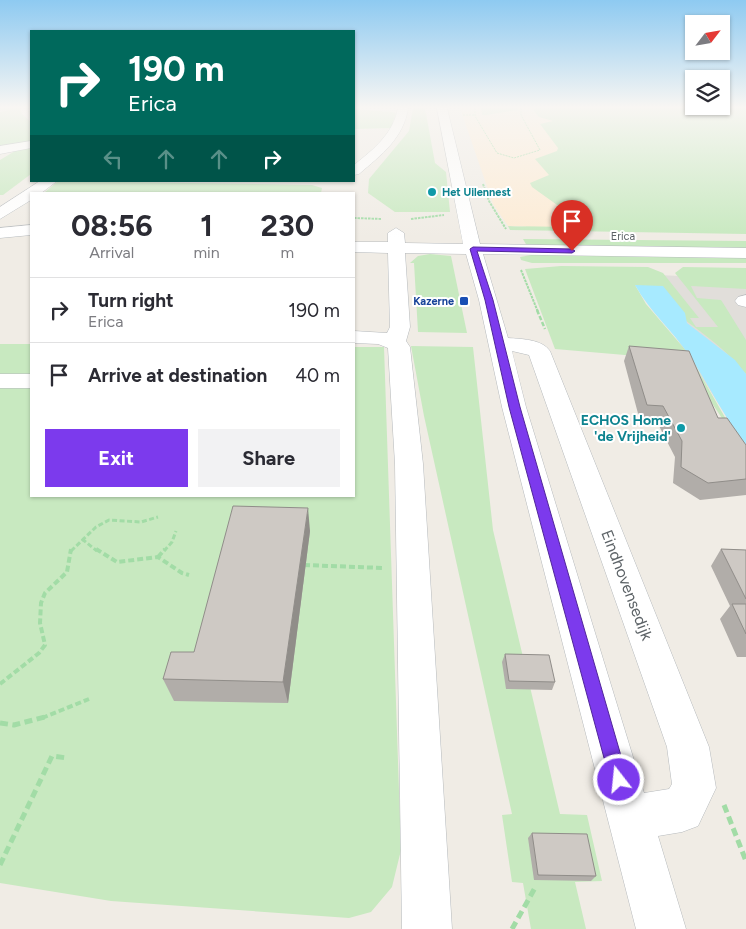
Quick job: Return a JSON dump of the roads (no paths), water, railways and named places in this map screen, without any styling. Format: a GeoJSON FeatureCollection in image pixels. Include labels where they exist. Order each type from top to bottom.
{"type":"FeatureCollection","features":[{"type":"Feature","properties":{"kind":"street"},"geometry":{"type":"LineString","coordinates":[[355,170],[379,151]]}},
{"type":"Feature","properties":{"kind":"street"},"geometry":{"type":"LineString","coordinates":[[451,151],[471,241],[489,300],[498,344],[661,929]]}},
{"type":"Feature","properties":{"kind":"street"},"geometry":{"type":"LineString","coordinates":[[0,214],[30,195]]}},
{"type":"Feature","properties":{"kind":"street"},"geometry":{"type":"LineString","coordinates":[[0,226],[30,201]]}},
{"type":"Feature","properties":{"kind":"street"},"geometry":{"type":"LineString","coordinates":[[17,213],[22,220],[30,224]]}},
{"type":"Feature","properties":{"kind":"street"},"geometry":{"type":"LineString","coordinates":[[0,233],[30,230]]}},
{"type":"Feature","properties":{"kind":"street"},"geometry":{"type":"LineString","coordinates":[[355,232],[397,240],[471,241]]}},
{"type":"Feature","properties":{"kind":"street","name":"Erica"},"geometry":{"type":"LineString","coordinates":[[471,241],[507,234],[727,237]]}},
{"type":"Feature","properties":{"kind":"street"},"geometry":{"type":"LineString","coordinates":[[355,247],[397,240]]}},
{"type":"Feature","properties":{"kind":"street"},"geometry":{"type":"LineString","coordinates":[[395,341],[400,327],[397,240]]}},
{"type":"Feature","properties":{"kind":"street","name":"Erica"},"geometry":{"type":"LineString","coordinates":[[471,241],[513,251],[746,253]]}},
{"type":"Feature","properties":{"kind":"street"},"geometry":{"type":"LineString","coordinates":[[0,242],[30,243]]}},
{"type":"Feature","properties":{"kind":"street"},"geometry":{"type":"LineString","coordinates":[[355,337],[386,338],[395,341],[400,347],[410,464],[427,929]]}},
{"type":"Feature","properties":{"kind":"street","name":"Eindhovensedijk"},"geometry":{"type":"LineString","coordinates":[[498,344],[525,346],[539,351],[688,747],[694,788],[682,810],[630,817]]}},
{"type":"Feature","properties":{"kind":"street"},"geometry":{"type":"LineString","coordinates":[[0,381],[30,382]]}},
{"type":"Feature","properties":{"kind":"water"},"geometry":{"type":"Polygon","coordinates":[[[635,285],[663,286],[685,313],[687,323],[735,360],[746,374],[746,446],[689,355],[647,304],[635,285]]]}},
{"type":"Feature","properties":{"kind":"place","name":"Het Uilennest"},"geometry":{"type":"Point","coordinates":[432,192]}},
{"type":"Feature","properties":{"kind":"place","name":"Kazerne"},"geometry":{"type":"Point","coordinates":[464,301]}},
{"type":"Feature","properties":{"kind":"place","name":"ECHOS Home 'de Vrijheid'"},"geometry":{"type":"Point","coordinates":[681,428]}}]}
